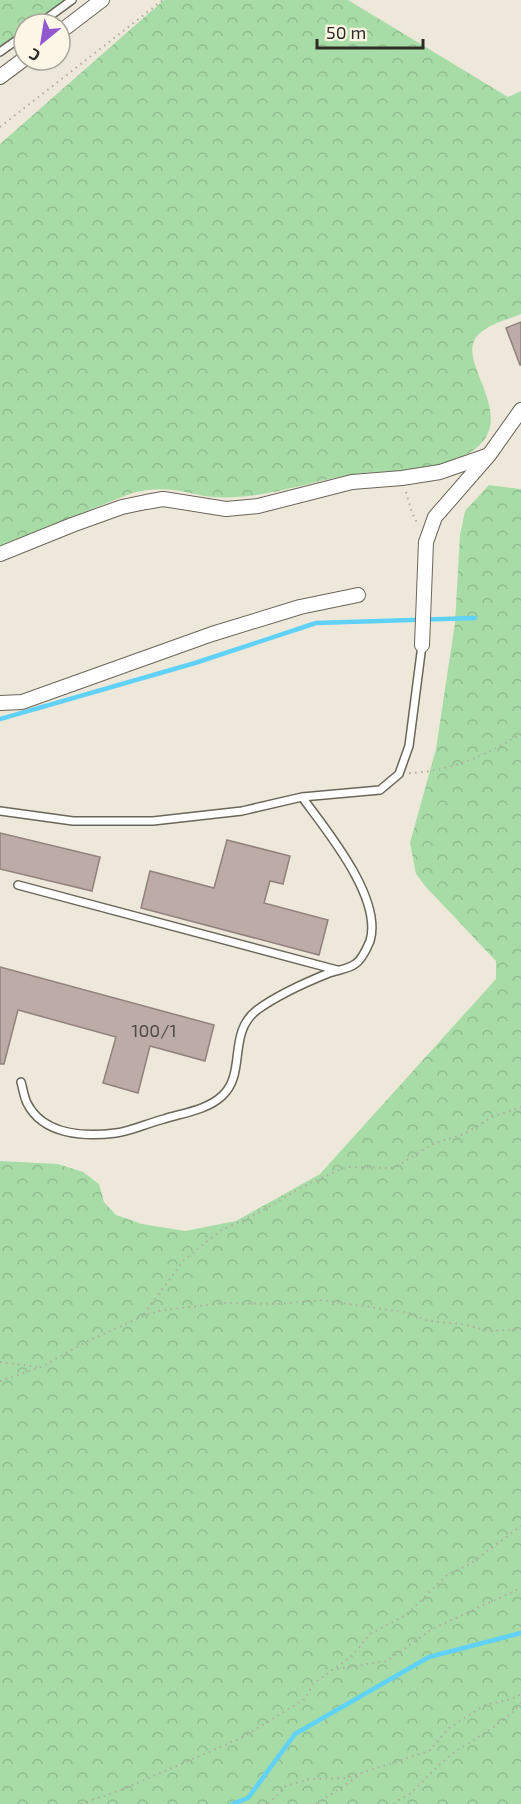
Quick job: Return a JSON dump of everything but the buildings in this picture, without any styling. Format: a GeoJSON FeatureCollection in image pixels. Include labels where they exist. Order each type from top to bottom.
{"type":"FeatureCollection","features":[{"type":"Feature","properties":{"kind":"street"},"geometry":{"type":"LineString","coordinates":[[72,23],[102,0]]}},
{"type":"Feature","properties":{"kind":"street"},"geometry":{"type":"LineString","coordinates":[[422,645],[426,542],[435,517],[489,455],[521,410]]}},
{"type":"Feature","properties":{"kind":"street"},"geometry":{"type":"LineString","coordinates":[[0,554],[122,507],[146,502],[163,499],[226,509],[258,506],[352,482],[441,472],[489,455]]}},
{"type":"Feature","properties":{"kind":"street"},"geometry":{"type":"LineString","coordinates":[[0,703],[22,702],[212,634],[300,607],[358,595]]}},
{"type":"Feature","properties":{"kind":"lane"},"geometry":{"type":"LineString","coordinates":[[56,12],[72,0]]}},
{"type":"Feature","properties":{"kind":"lane"},"geometry":{"type":"LineString","coordinates":[[0,811],[73,821],[153,821],[242,811],[302,797],[380,790],[399,774],[409,746],[422,645]]}},
{"type":"Feature","properties":{"kind":"lane"},"geometry":{"type":"LineString","coordinates":[[21,1082],[27,1103],[39,1120],[63,1133],[116,1133],[208,1106],[224,1095],[235,1076],[240,1034],[251,1015],[280,995],[356,964],[370,940],[371,918],[364,892],[345,858],[302,797]]}},
{"type":"Feature","properties":{"kind":"lane"},"geometry":{"type":"LineString","coordinates":[[18,885],[337,970]]}},
{"type":"Feature","properties":{"kind":"path"},"geometry":{"type":"LineString","coordinates":[[0,128],[164,0]]}},
{"type":"Feature","properties":{"kind":"path"},"geometry":{"type":"LineString","coordinates":[[402,478],[412,513],[426,542]]}},
{"type":"Feature","properties":{"kind":"path"},"geometry":{"type":"LineString","coordinates":[[399,774],[421,773],[474,760],[521,734]]}},
{"type":"Feature","properties":{"kind":"path"},"geometry":{"type":"LineString","coordinates":[[143,1316],[183,1261],[220,1231],[256,1214],[310,1183],[346,1167],[394,1168],[433,1144],[464,1134],[492,1117],[521,1107]]}},
{"type":"Feature","properties":{"kind":"path"},"geometry":{"type":"LineString","coordinates":[[0,1381],[41,1367],[86,1342],[143,1316],[163,1310],[225,1303],[277,1304],[324,1300],[409,1313],[428,1321],[462,1324],[490,1332],[521,1329]]}},
{"type":"Feature","properties":{"kind":"path"},"geometry":{"type":"LineString","coordinates":[[0,1362],[41,1367]]}},
{"type":"Feature","properties":{"kind":"path"},"geometry":{"type":"LineString","coordinates":[[81,1804],[159,1774],[241,1738],[305,1699],[313,1684],[352,1656],[370,1634],[406,1615],[447,1575],[470,1564],[521,1526]]}},
{"type":"Feature","properties":{"kind":"path"},"geometry":{"type":"LineString","coordinates":[[334,1670],[387,1661],[432,1629],[521,1588]]}},
{"type":"Feature","properties":{"kind":"path"},"geometry":{"type":"LineString","coordinates":[[268,1804],[286,1785],[309,1779],[346,1778],[429,1751],[449,1728],[484,1705],[511,1699],[521,1694]]}},
{"type":"Feature","properties":{"kind":"path"},"geometry":{"type":"LineString","coordinates":[[394,1804],[412,1792],[457,1750],[508,1718],[521,1703]]}},
{"type":"Feature","properties":{"kind":"path"},"geometry":{"type":"LineString","coordinates":[[316,1804],[362,1773]]}},
{"type":"Feature","properties":{"kind":"green space"},"geometry":{"type":"Polygon","coordinates":[[[0,0],[67,0],[50,12],[12,12],[12,39],[0,48],[0,0]]]}},
{"type":"Feature","properties":{"kind":"green space"},"geometry":{"type":"Polygon","coordinates":[[[164,0],[348,0],[508,97],[521,91],[521,314],[486,328],[477,336],[472,347],[489,405],[491,421],[487,435],[475,449],[461,458],[410,470],[343,476],[246,496],[213,497],[163,489],[132,493],[0,546],[0,144],[164,0]]]}},
{"type":"Feature","properties":{"kind":"green space"},"geometry":{"type":"Polygon","coordinates":[[[489,485],[521,489],[521,1804],[0,1804],[0,1161],[58,1164],[83,1172],[99,1184],[104,1202],[116,1215],[142,1224],[185,1231],[236,1221],[320,1174],[496,979],[496,961],[416,874],[410,843],[436,749],[455,623],[460,535],[465,511],[489,485]]]}},
{"type":"Feature","properties":{"kind":"waterway"},"geometry":{"type":"LineString","coordinates":[[0,719],[195,663],[316,623],[475,618]]}},
{"type":"Feature","properties":{"kind":"waterway"},"geometry":{"type":"LineString","coordinates":[[232,1804],[248,1798],[295,1734],[429,1657],[521,1633]]}}]}
